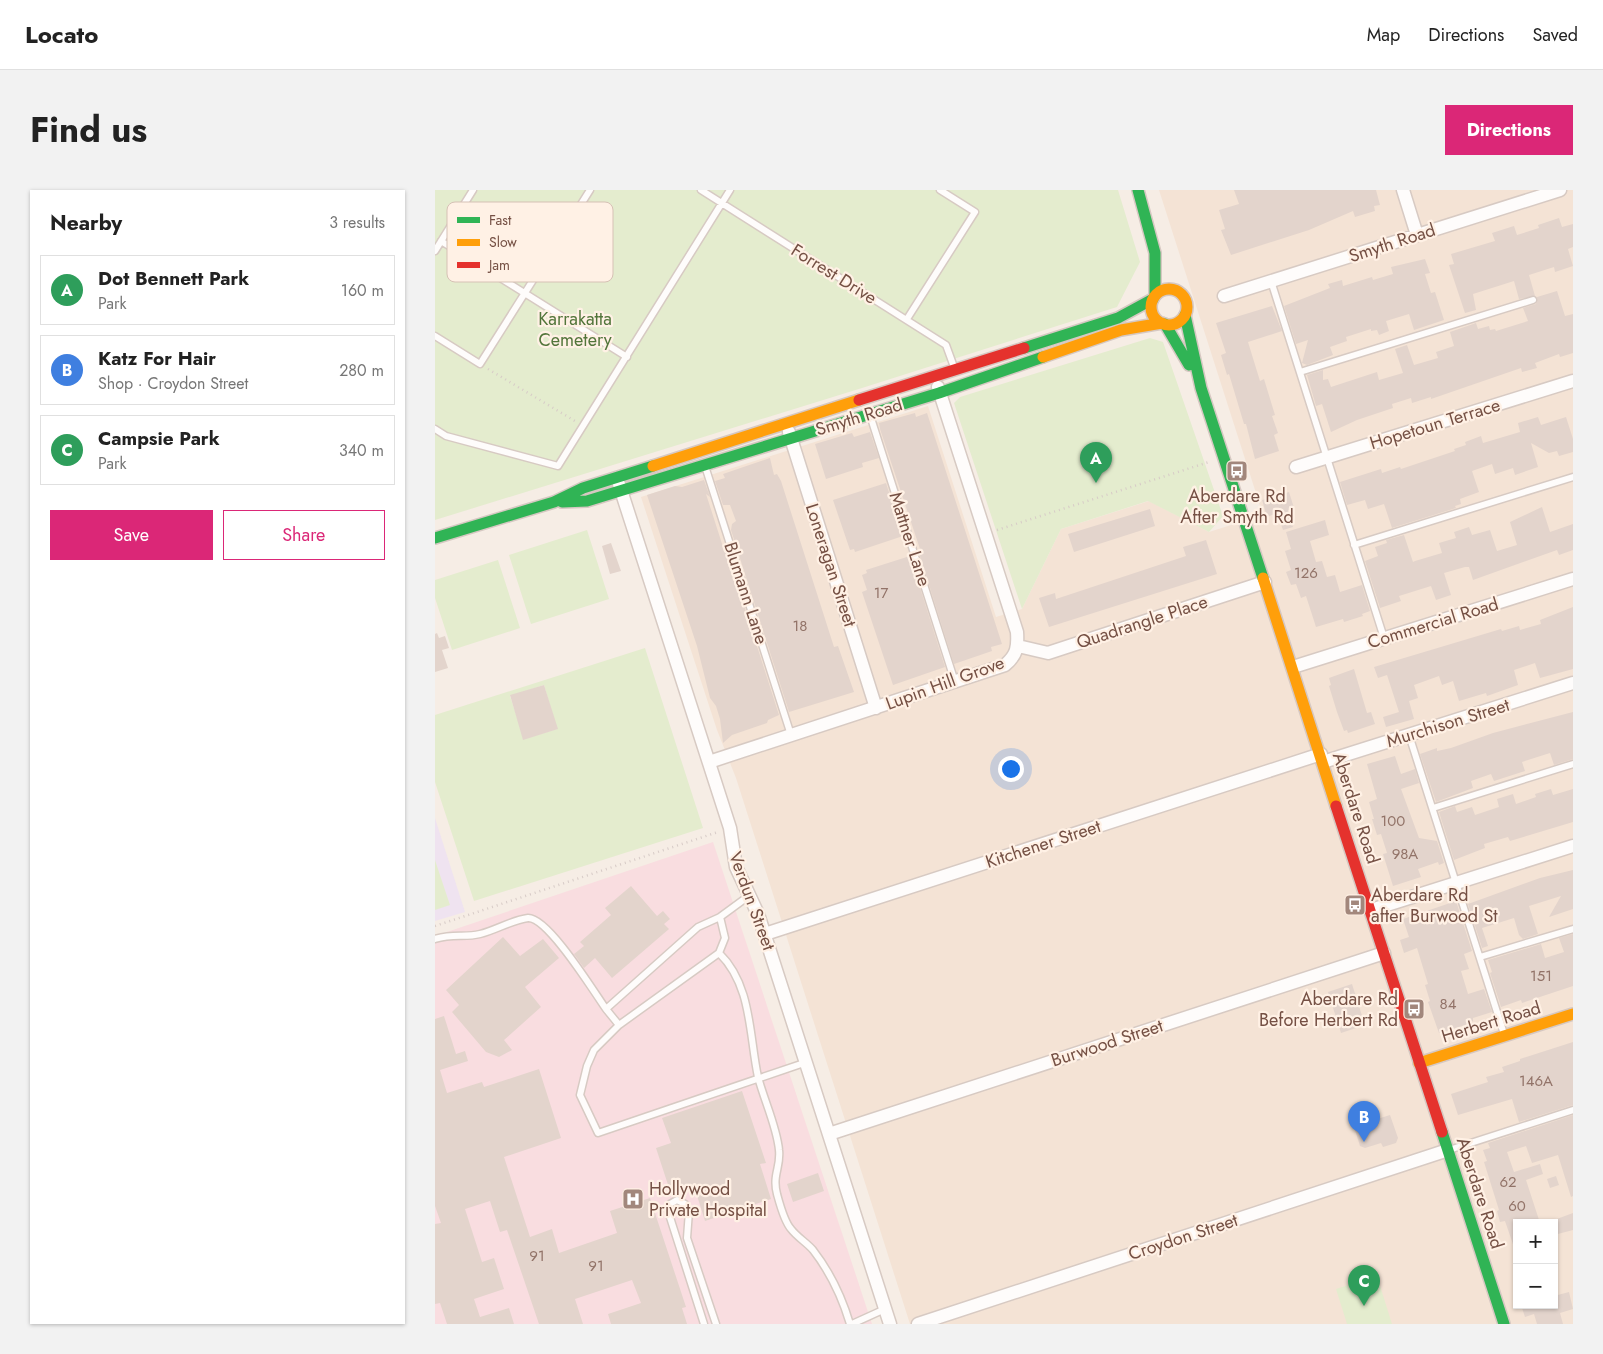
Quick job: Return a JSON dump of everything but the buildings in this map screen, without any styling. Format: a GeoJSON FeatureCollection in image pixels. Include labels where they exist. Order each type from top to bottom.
{"type":"FeatureCollection","features":[{"type":"Feature","properties":{"kind":"main road"},"geometry":{"type":"LineString","coordinates":[[1138,190],[1155,253],[1154,297],[1151,310],[1153,316],[1164,324],[1179,322],[1185,315],[1185,298],[1177,291],[1155,253]]}},
{"type":"Feature","properties":{"kind":"main road"},"geometry":{"type":"LineString","coordinates":[[1154,297],[1167,289],[1177,291]]}},
{"type":"Feature","properties":{"kind":"main road","name":"Smyth Road"},"geometry":{"type":"LineString","coordinates":[[435,538],[554,502],[583,488],[954,368],[1118,318],[1136,310],[1154,297]]}},
{"type":"Feature","properties":{"kind":"main road","name":"Aberdare Road"},"geometry":{"type":"LineString","coordinates":[[1185,315],[1201,388],[1293,667],[1504,1324]]}},
{"type":"Feature","properties":{"kind":"main road","name":"Smyth Road"},"geometry":{"type":"LineString","coordinates":[[554,502],[587,501],[939,393],[1121,330],[1164,324]]}},
{"type":"Feature","properties":{"kind":"main road","name":"Aberdare Road"},"geometry":{"type":"LineString","coordinates":[[1164,324],[1201,388]]}},
{"type":"Feature","properties":{"kind":"main road","name":"Herbert Road"},"geometry":{"type":"LineString","coordinates":[[1419,1063],[1573,1014]]}},
{"type":"Feature","properties":{"kind":"street"},"geometry":{"type":"LineString","coordinates":[[1403,190],[1417,235]]}},
{"type":"Feature","properties":{"kind":"street","name":"Smyth Road"},"geometry":{"type":"LineString","coordinates":[[1223,296],[1560,190]]}},
{"type":"Feature","properties":{"kind":"street","name":"Lupin Hill Grove"},"geometry":{"type":"LineString","coordinates":[[709,762],[1005,665],[1014,657],[1018,646],[1017,632],[934,375]]}},
{"type":"Feature","properties":{"kind":"street","name":"Hopetoun Terrace"},"geometry":{"type":"LineString","coordinates":[[1296,467],[1573,381]]}},
{"type":"Feature","properties":{"kind":"street","name":"Loneragan Street"},"geometry":{"type":"LineString","coordinates":[[786,423],[876,708]]}},
{"type":"Feature","properties":{"kind":"street","name":"Verdun Street"},"geometry":{"type":"LineString","coordinates":[[617,477],[730,828],[736,867],[765,934],[890,1324]]}},
{"type":"Feature","properties":{"kind":"street","name":"Commercial Road"},"geometry":{"type":"LineString","coordinates":[[1293,667],[1573,579]]}},
{"type":"Feature","properties":{"kind":"street","name":"Quadrangle Place"},"geometry":{"type":"LineString","coordinates":[[1018,646],[1048,653],[1265,582]]}},
{"type":"Feature","properties":{"kind":"street","name":"Murchison Street"},"geometry":{"type":"LineString","coordinates":[[1322,758],[1409,735],[1573,683]]}},
{"type":"Feature","properties":{"kind":"street","name":"Kitchener Street"},"geometry":{"type":"LineString","coordinates":[[765,934],[1322,758]]}},
{"type":"Feature","properties":{"kind":"street"},"geometry":{"type":"LineString","coordinates":[[1371,910],[1573,846]]}},
{"type":"Feature","properties":{"kind":"street","name":"Burwood Street"},"geometry":{"type":"LineString","coordinates":[[829,1134],[1384,953]]}},
{"type":"Feature","properties":{"kind":"street","name":"Croydon Street"},"geometry":{"type":"LineString","coordinates":[[918,1324],[1448,1150]]}},
{"type":"Feature","properties":{"kind":"lane"},"geometry":{"type":"LineString","coordinates":[[465,202],[473,190]]}},
{"type":"Feature","properties":{"kind":"lane"},"geometry":{"type":"LineString","coordinates":[[582,202],[590,190]]}},
{"type":"Feature","properties":{"kind":"lane","name":"Forrest Drive"},"geometry":{"type":"LineString","coordinates":[[701,190],[947,345],[954,368]]}},
{"type":"Feature","properties":{"kind":"lane"},"geometry":{"type":"LineString","coordinates":[[435,429],[446,436],[558,466],[730,190]]}},
{"type":"Feature","properties":{"kind":"lane"},"geometry":{"type":"LineString","coordinates":[[907,319],[975,212],[940,190]]}},
{"type":"Feature","properties":{"kind":"lane"},"geometry":{"type":"LineString","coordinates":[[435,251],[447,231]]}},
{"type":"Feature","properties":{"kind":"lane"},"geometry":{"type":"LineString","coordinates":[[441,241],[447,245]]}},
{"type":"Feature","properties":{"kind":"lane"},"geometry":{"type":"LineString","coordinates":[[507,282],[627,357]]}},
{"type":"Feature","properties":{"kind":"lane"},"geometry":{"type":"LineString","coordinates":[[435,336],[480,364],[532,282]]}},
{"type":"Feature","properties":{"kind":"lane"},"geometry":{"type":"LineString","coordinates":[[1271,282],[1383,638]]}},
{"type":"Feature","properties":{"kind":"lane"},"geometry":{"type":"LineString","coordinates":[[1300,372],[1533,300]]}},
{"type":"Feature","properties":{"kind":"lane","name":"Mattner Lane"},"geometry":{"type":"LineString","coordinates":[[864,397],[955,682]]}},
{"type":"Feature","properties":{"kind":"lane","name":"Blumann Lane"},"geometry":{"type":"LineString","coordinates":[[700,450],[791,736]]}},
{"type":"Feature","properties":{"kind":"lane"},"geometry":{"type":"LineString","coordinates":[[1354,545],[1573,477]]}},
{"type":"Feature","properties":{"kind":"lane"},"geometry":{"type":"LineString","coordinates":[[1409,735],[1505,1036]]}},
{"type":"Feature","properties":{"kind":"lane"},"geometry":{"type":"LineString","coordinates":[[1433,808],[1573,764]]}},
{"type":"Feature","properties":{"kind":"lane"},"geometry":{"type":"LineString","coordinates":[[606,1009],[698,927],[720,917],[749,895]]}},
{"type":"Feature","properties":{"kind":"lane"},"geometry":{"type":"LineString","coordinates":[[720,917],[725,938],[719,953],[619,1025],[594,1050],[587,1066],[580,1095],[598,1133],[758,1077],[807,1062]]}},
{"type":"Feature","properties":{"kind":"lane"},"geometry":{"type":"LineString","coordinates":[[435,939],[451,934],[479,935],[529,918],[539,922],[565,950],[619,1025]]}},
{"type":"Feature","properties":{"kind":"lane"},"geometry":{"type":"LineString","coordinates":[[1480,958],[1573,928]]}},
{"type":"Feature","properties":{"kind":"lane"},"geometry":{"type":"LineString","coordinates":[[719,953],[731,965],[741,985],[758,1077],[779,1150],[774,1179],[790,1228],[812,1250],[832,1279],[844,1302],[851,1324],[885,1309]]}},
{"type":"Feature","properties":{"kind":"lane"},"geometry":{"type":"LineString","coordinates":[[1448,1150],[1573,1110]]}},
{"type":"Feature","properties":{"kind":"lane"},"geometry":{"type":"LineString","coordinates":[[704,1324],[668,1211],[670,1204],[677,1200],[685,1204],[689,1211],[687,1238],[716,1324]]}},
{"type":"Feature","properties":{"kind":"path"},"geometry":{"type":"LineString","coordinates":[[480,364],[583,426]]}},
{"type":"Feature","properties":{"kind":"path"},"geometry":{"type":"LineString","coordinates":[[990,533],[1211,461]]}},
{"type":"Feature","properties":{"kind":"path"},"geometry":{"type":"LineString","coordinates":[[435,926],[730,828]]}},
{"type":"Feature","properties":{"kind":"shaded area"},"geometry":{"type":"Polygon","coordinates":[[[1159,190],[1573,190],[1573,1324],[910,1324],[736,778],[717,730],[641,497],[928,406],[996,617],[1022,609],[1061,529],[1149,501],[1209,532],[1263,515],[1159,190]]]}},
{"type":"Feature","properties":{"kind":"shaded area"},"geometry":{"type":"Polygon","coordinates":[[[435,818],[465,912],[435,921],[435,818]]]}},
{"type":"Feature","properties":{"kind":"shaded area","name":"Hollywood Private Hospital"},"geometry":{"type":"Polygon","coordinates":[[[713,842],[872,1324],[435,1324],[435,936],[713,842]]]}},
{"type":"Feature","properties":{"kind":"green space","name":"Karrakatta Cemetery"},"geometry":{"type":"Polygon","coordinates":[[[435,190],[1118,190],[1140,262],[1117,307],[435,520],[435,190]]]}},
{"type":"Feature","properties":{"kind":"green space"},"geometry":{"type":"Polygon","coordinates":[[[1150,338],[1163,342],[1223,516],[1209,532],[1148,501],[1061,529],[1022,609],[954,403],[960,397],[1150,338]]]}},
{"type":"Feature","properties":{"kind":"green space"},"geometry":{"type":"Polygon","coordinates":[[[587,530],[609,599],[531,624],[509,555],[587,530]]]}},
{"type":"Feature","properties":{"kind":"green space"},"geometry":{"type":"Polygon","coordinates":[[[498,560],[520,628],[452,650],[435,598],[435,580],[498,560]]]}},
{"type":"Feature","properties":{"kind":"green space"},"geometry":{"type":"Polygon","coordinates":[[[645,648],[703,828],[474,901],[435,782],[435,715],[645,648]],[[544,685],[510,696],[524,739],[557,729],[544,685]]]}},
{"type":"Feature","properties":{"kind":"green space"},"geometry":{"type":"Polygon","coordinates":[[[435,860],[450,905],[435,910],[435,860]]]}},
{"type":"Feature","properties":{"kind":"green space"},"geometry":{"type":"Polygon","coordinates":[[[1377,1276],[1392,1324],[1347,1324],[1336,1289],[1377,1276]]]}},
{"type":"Feature","properties":{"kind":"traffic: fast"},"geometry":{"type":"LineString","coordinates":[[1138,190],[1155,253],[1155,295]]}},
{"type":"Feature","properties":{"kind":"traffic: fast"},"geometry":{"type":"LineString","coordinates":[[1024,348],[1118,318],[1153,299]]}},
{"type":"Feature","properties":{"kind":"traffic: fast"},"geometry":{"type":"LineString","coordinates":[[1185,315],[1201,388],[1263,578]]}},
{"type":"Feature","properties":{"kind":"traffic: fast"},"geometry":{"type":"LineString","coordinates":[[1165,324],[1189,365]]}},
{"type":"Feature","properties":{"kind":"traffic: fast"},"geometry":{"type":"LineString","coordinates":[[562,502],[587,501],[939,393],[1043,357]]}},
{"type":"Feature","properties":{"kind":"traffic: fast"},"geometry":{"type":"LineString","coordinates":[[435,538],[554,502],[583,488],[653,466]]}},
{"type":"Feature","properties":{"kind":"traffic: fast"},"geometry":{"type":"LineString","coordinates":[[1442,1132],[1504,1324]]}},
{"type":"Feature","properties":{"kind":"traffic: slow"},"geometry":{"type":"LineString","coordinates":[[1169,289],[1181,295],[1187,307],[1181,319],[1169,325],[1157,319],[1151,307],[1157,295],[1169,289]]}},
{"type":"Feature","properties":{"kind":"traffic: slow"},"geometry":{"type":"LineString","coordinates":[[1043,357],[1121,330],[1162,323]]}},
{"type":"Feature","properties":{"kind":"traffic: slow"},"geometry":{"type":"LineString","coordinates":[[653,466],[859,400]]}},
{"type":"Feature","properties":{"kind":"traffic: slow"},"geometry":{"type":"LineString","coordinates":[[1263,578],[1336,806]]}},
{"type":"Feature","properties":{"kind":"traffic: slow"},"geometry":{"type":"LineString","coordinates":[[1419,1063],[1573,1014]]}},
{"type":"Feature","properties":{"kind":"traffic: jam"},"geometry":{"type":"LineString","coordinates":[[859,400],[1024,348]]}},
{"type":"Feature","properties":{"kind":"traffic: jam"},"geometry":{"type":"LineString","coordinates":[[1336,806],[1442,1132]]}},
{"type":"Feature","properties":{"kind":"place","name":"Aberdare Rd After Smyth Rd"},"geometry":{"type":"Point","coordinates":[1237,471]}},
{"type":"Feature","properties":{"kind":"place","name":"Dot Bennett Park"},"geometry":{"type":"Point","coordinates":[1096,483]}},
{"type":"Feature","properties":{"kind":"place","name":"Aberdare Rd after Burwood St"},"geometry":{"type":"Point","coordinates":[1355,905]}},
{"type":"Feature","properties":{"kind":"place","name":"Aberdare Rd Before Herbert Rd"},"geometry":{"type":"Point","coordinates":[1414,1009]}},
{"type":"Feature","properties":{"kind":"place","name":"Katz For Hair"},"geometry":{"type":"Point","coordinates":[1364,1142]}},
{"type":"Feature","properties":{"kind":"place","name":"Hollywood Private Hospital"},"geometry":{"type":"Point","coordinates":[633,1199]}},
{"type":"Feature","properties":{"kind":"place","name":"Campsie Park"},"geometry":{"type":"Point","coordinates":[1364,1306]}}]}
